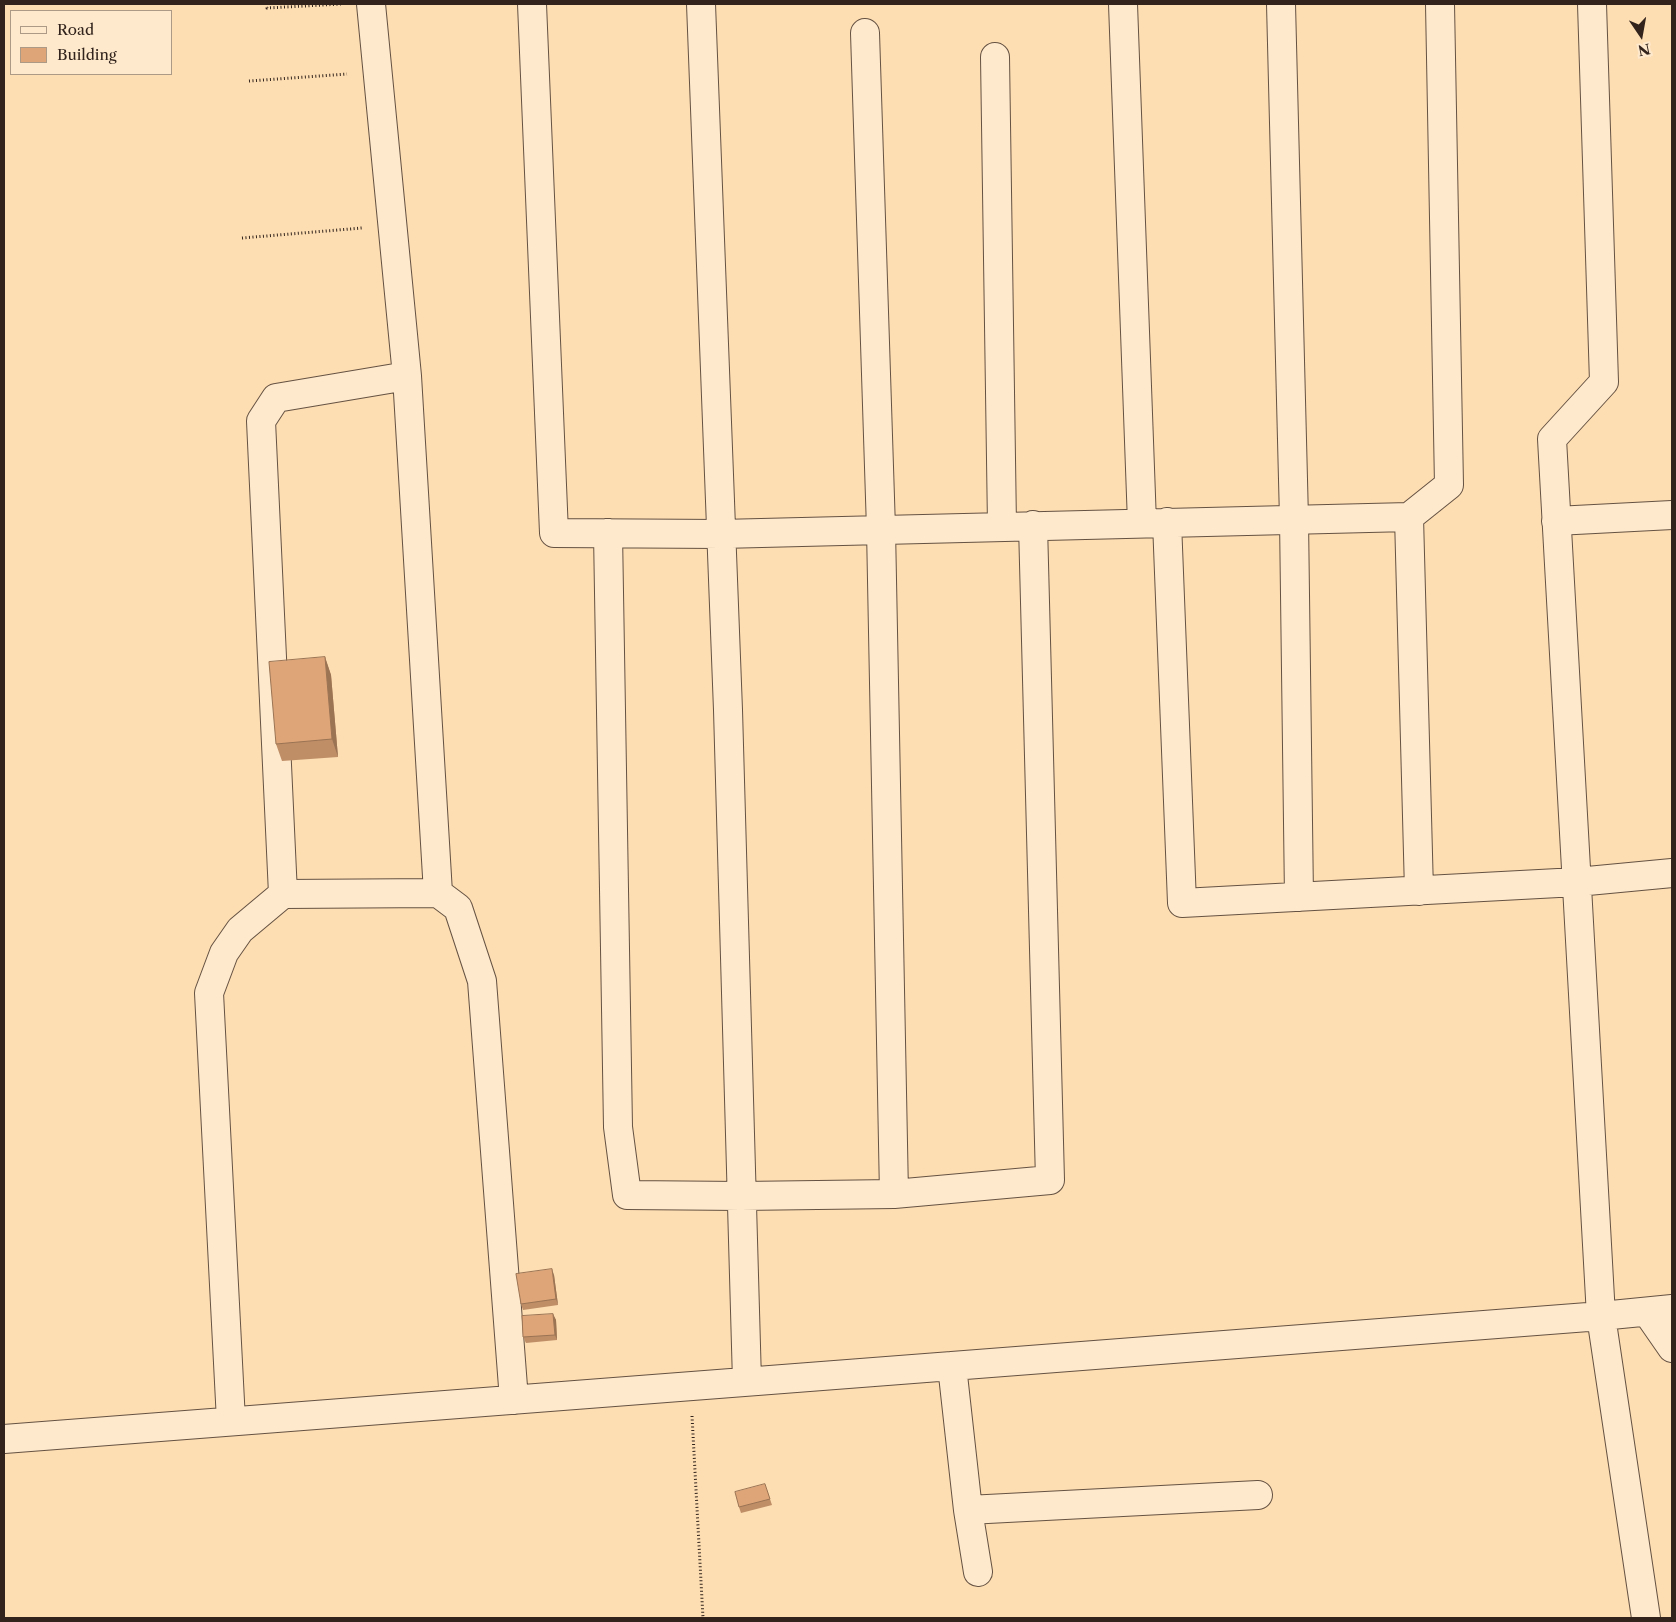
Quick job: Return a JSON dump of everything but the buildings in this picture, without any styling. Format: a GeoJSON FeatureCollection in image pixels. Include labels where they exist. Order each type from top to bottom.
{"type":"FeatureCollection","features":[{"type":"Feature","properties":{"kind":"street"},"geometry":{"type":"LineString","coordinates":[[371,4],[407,376],[438,893]]}},
{"type":"Feature","properties":{"kind":"street"},"geometry":{"type":"LineString","coordinates":[[532,4],[554,533],[721,534],[1409,517],[1449,485],[1440,4]]}},
{"type":"Feature","properties":{"kind":"street"},"geometry":{"type":"LineString","coordinates":[[701,4],[728,720],[746,1382]]}},
{"type":"Feature","properties":{"kind":"street"},"geometry":{"type":"LineString","coordinates":[[1123,4],[1155,522],[1182,903],[1577,882],[1672,873]]}},
{"type":"Feature","properties":{"kind":"street"},"geometry":{"type":"LineString","coordinates":[[1281,4],[1294,519],[1299,897]]}},
{"type":"Feature","properties":{"kind":"street"},"geometry":{"type":"LineString","coordinates":[[1592,4],[1604,382],[1552,439],[1601,1316],[1646,1618]]}},
{"type":"Feature","properties":{"kind":"street"},"geometry":{"type":"LineString","coordinates":[[865,33],[881,529],[894,1194]]}},
{"type":"Feature","properties":{"kind":"street"},"geometry":{"type":"LineString","coordinates":[[995,57],[1002,526]]}},
{"type":"Feature","properties":{"kind":"street"},"geometry":{"type":"LineString","coordinates":[[282,894],[261,421],[276,398],[407,376]]}},
{"type":"Feature","properties":{"kind":"street"},"geometry":{"type":"LineString","coordinates":[[1556,521],[1672,515]]}},
{"type":"Feature","properties":{"kind":"street"},"geometry":{"type":"LineString","coordinates":[[1409,517],[1419,891]]}},
{"type":"Feature","properties":{"kind":"street"},"geometry":{"type":"LineString","coordinates":[[608,533],[618,1127],[627,1195],[894,1194],[1050,1180],[1033,526]]}},
{"type":"Feature","properties":{"kind":"street"},"geometry":{"type":"LineString","coordinates":[[231,1421],[210,993],[224,953],[240,930],[282,894],[438,893],[458,908],[482,981],[514,1400]]}},
{"type":"Feature","properties":{"kind":"street"},"geometry":{"type":"LineString","coordinates":[[4,1439],[1660,1310],[1672,1348]]}},
{"type":"Feature","properties":{"kind":"street"},"geometry":{"type":"LineString","coordinates":[[952,1366],[968,1510],[978,1572]]}},
{"type":"Feature","properties":{"kind":"street"},"geometry":{"type":"LineString","coordinates":[[968,1510],[1258,1495]]}},
{"type":"Feature","properties":{"kind":"path"},"geometry":{"type":"LineString","coordinates":[[267,4],[267,8],[344,4]]}},
{"type":"Feature","properties":{"kind":"path"},"geometry":{"type":"LineString","coordinates":[[249,81],[378,71]]}},
{"type":"Feature","properties":{"kind":"path"},"geometry":{"type":"LineString","coordinates":[[242,238],[393,226]]}},
{"type":"Feature","properties":{"kind":"path"},"geometry":{"type":"LineString","coordinates":[[690,1386],[703,1618]]}}]}
